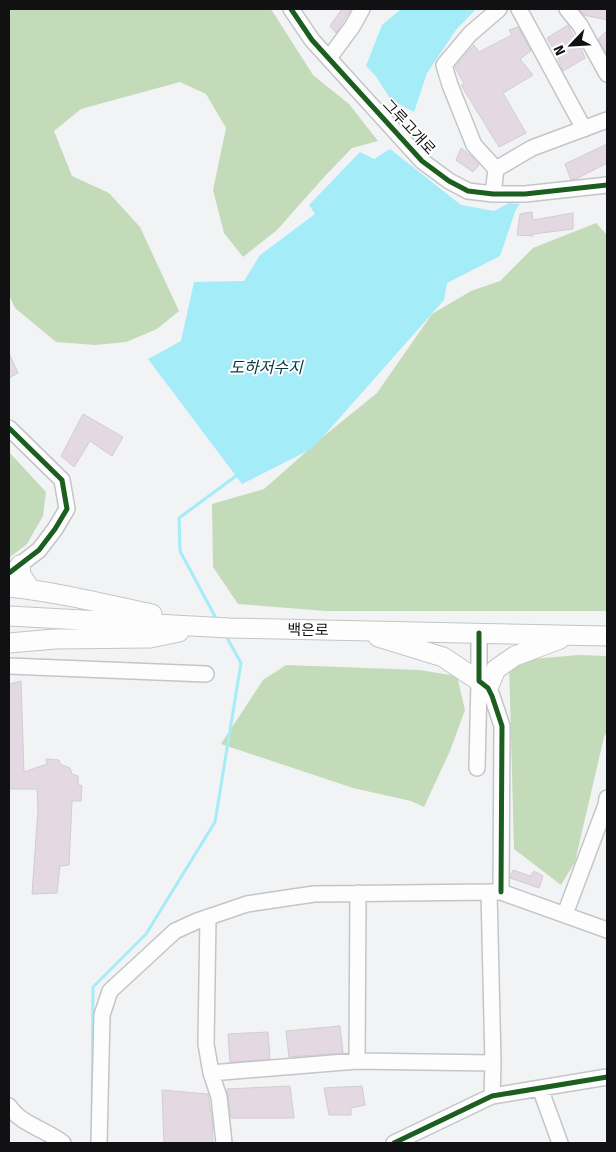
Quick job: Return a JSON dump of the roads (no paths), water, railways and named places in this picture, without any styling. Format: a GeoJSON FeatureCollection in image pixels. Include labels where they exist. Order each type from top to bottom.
{"type":"FeatureCollection","features":[{"type":"Feature","properties":{"kind":"main road"},"geometry":{"type":"LineString","coordinates":[[14,569],[32,590]]}},
{"type":"Feature","properties":{"kind":"main road"},"geometry":{"type":"LineString","coordinates":[[9,588],[32,590],[108,604],[216,627]]}},
{"type":"Feature","properties":{"kind":"main road","name":"백은로"},"geometry":{"type":"LineString","coordinates":[[9,616],[216,627],[607,636]]}},
{"type":"Feature","properties":{"kind":"main road"},"geometry":{"type":"LineString","coordinates":[[9,643],[55,639],[150,638],[216,627]]}},
{"type":"Feature","properties":{"kind":"main road"},"geometry":{"type":"LineString","coordinates":[[355,631],[443,657],[483,685],[496,669],[514,656],[570,635]]}},
{"type":"Feature","properties":{"kind":"street","name":"그루고개로"},"geometry":{"type":"LineString","coordinates":[[291,9],[312,40],[422,162],[449,181],[468,191],[493,194],[525,194],[607,185]]}},
{"type":"Feature","properties":{"kind":"street"},"geometry":{"type":"LineString","coordinates":[[329,58],[352,27],[362,9]]}},
{"type":"Feature","properties":{"kind":"street"},"geometry":{"type":"LineString","coordinates":[[493,194],[496,169],[474,145],[444,65],[470,34],[499,9]]}},
{"type":"Feature","properties":{"kind":"street"},"geometry":{"type":"LineString","coordinates":[[519,9],[584,129]]}},
{"type":"Feature","properties":{"kind":"street"},"geometry":{"type":"LineString","coordinates":[[568,9],[580,25],[607,74]]}},
{"type":"Feature","properties":{"kind":"street"},"geometry":{"type":"LineString","coordinates":[[496,169],[532,148],[607,120]]}},
{"type":"Feature","properties":{"kind":"street"},"geometry":{"type":"LineString","coordinates":[[9,428],[62,480],[67,509],[55,529],[38,550],[14,569]]}},
{"type":"Feature","properties":{"kind":"street"},"geometry":{"type":"LineString","coordinates":[[477,768],[483,685],[479,633]]}},
{"type":"Feature","properties":{"kind":"street"},"geometry":{"type":"LineString","coordinates":[[9,666],[206,674]]}},
{"type":"Feature","properties":{"kind":"street"},"geometry":{"type":"LineString","coordinates":[[483,685],[492,696],[502,726],[495,892],[492,1096]]}},
{"type":"Feature","properties":{"kind":"street"},"geometry":{"type":"LineString","coordinates":[[565,914],[606,806],[607,798]]}},
{"type":"Feature","properties":{"kind":"street"},"geometry":{"type":"LineString","coordinates":[[99,1143],[102,1015],[110,991],[174,931],[247,904],[314,894],[495,892],[565,914],[607,930]]}},
{"type":"Feature","properties":{"kind":"street"},"geometry":{"type":"LineString","coordinates":[[357,1061],[358,893]]}},
{"type":"Feature","properties":{"kind":"street"},"geometry":{"type":"LineString","coordinates":[[208,917],[206,1044],[211,1073],[219,1097],[224,1143]]}},
{"type":"Feature","properties":{"kind":"street"},"geometry":{"type":"LineString","coordinates":[[211,1073],[357,1061],[493,1063]]}},
{"type":"Feature","properties":{"kind":"street"},"geometry":{"type":"LineString","coordinates":[[394,1143],[492,1096],[607,1077]]}},
{"type":"Feature","properties":{"kind":"street"},"geometry":{"type":"LineString","coordinates":[[540,1088],[560,1143]]}},
{"type":"Feature","properties":{"kind":"street"},"geometry":{"type":"LineString","coordinates":[[9,1106],[12,1111],[30,1124],[63,1143]]}},
{"type":"Feature","properties":{"kind":"water"},"geometry":{"type":"Polygon","coordinates":[[[401,9],[476,9],[456,30],[427,73],[414,112],[391,100],[375,75],[366,66],[382,25],[401,9]]]}},
{"type":"Feature","properties":{"kind":"water","name":"도하저수지"},"geometry":{"type":"Polygon","coordinates":[[[390,149],[461,205],[494,211],[509,203],[520,204],[516,209],[500,256],[447,283],[444,300],[313,448],[242,484],[148,359],[181,341],[194,282],[244,281],[260,255],[315,214],[309,205],[360,152],[374,159],[390,149]]]}},
{"type":"Feature","properties":{"kind":"waterway"},"geometry":{"type":"LineString","coordinates":[[218,622],[180,551],[179,518],[236,476]]}},
{"type":"Feature","properties":{"kind":"waterway"},"geometry":{"type":"LineString","coordinates":[[92,1142],[93,987],[146,934],[215,822],[241,663],[225,634]]}}]}
